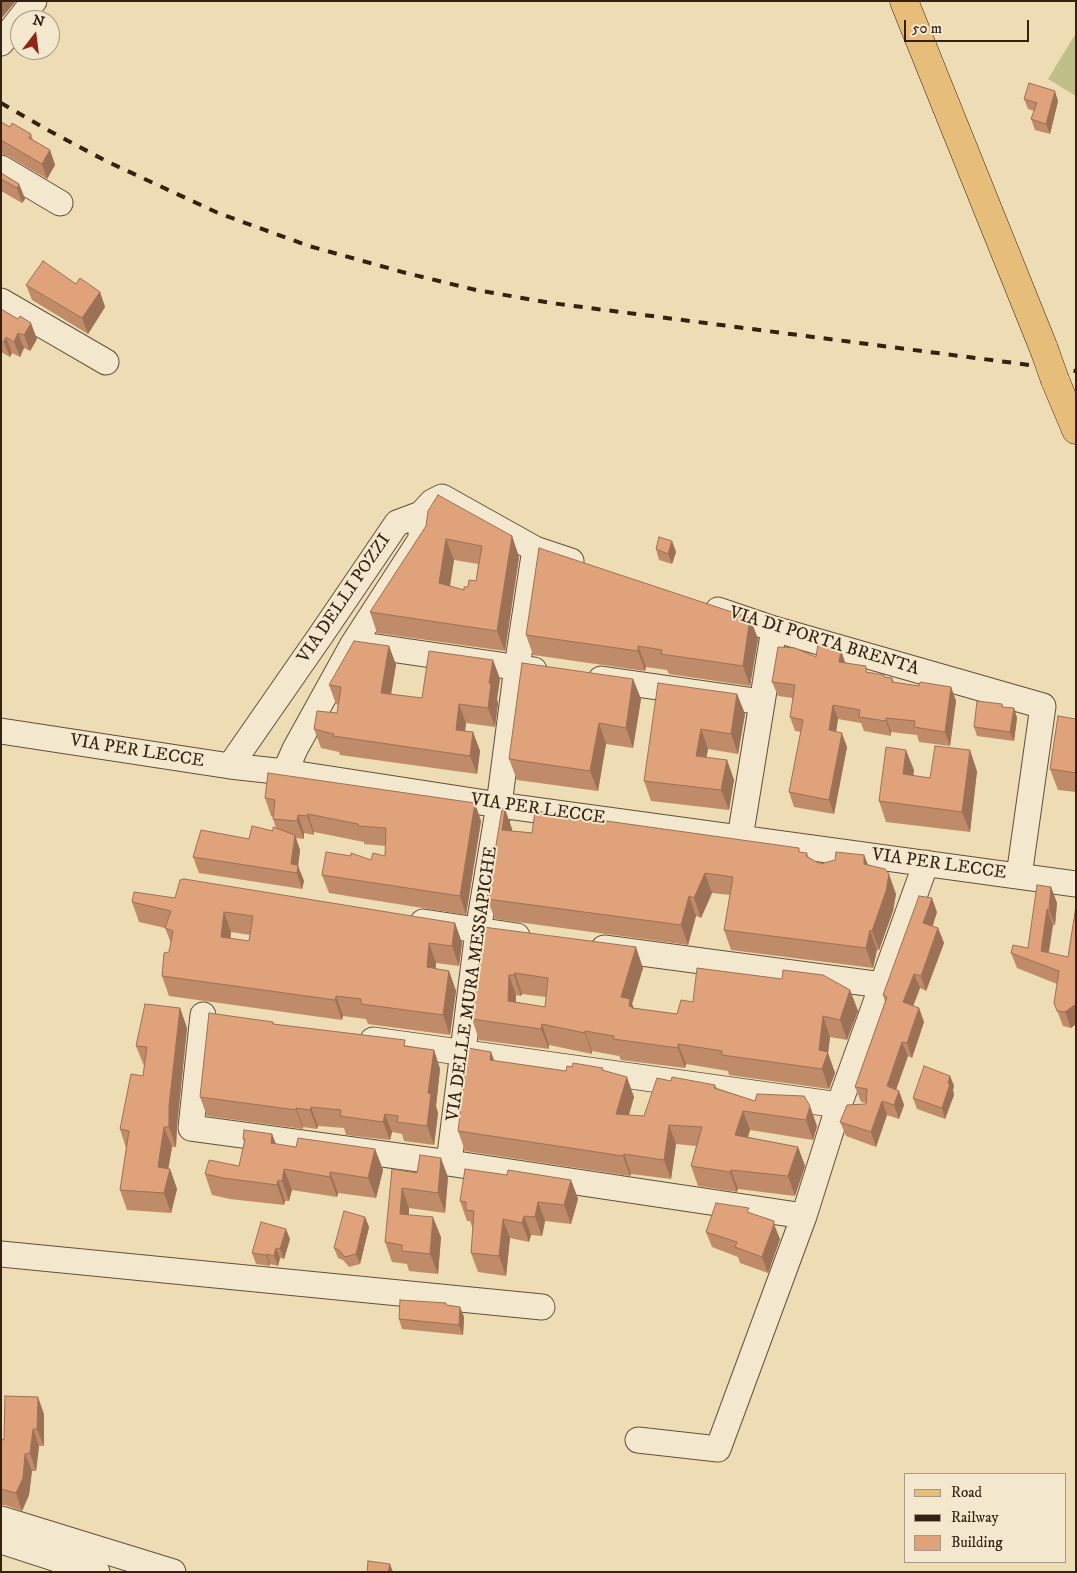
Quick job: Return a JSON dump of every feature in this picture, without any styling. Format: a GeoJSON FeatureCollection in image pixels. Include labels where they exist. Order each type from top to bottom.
{"type":"FeatureCollection","features":[{"type":"Feature","properties":{"kind":"main road"},"geometry":{"type":"LineString","coordinates":[[904,1],[1076,430]]}},
{"type":"Feature","properties":{"kind":"street"},"geometry":{"type":"LineString","coordinates":[[1,43],[34,1]]}},
{"type":"Feature","properties":{"kind":"street"},"geometry":{"type":"LineString","coordinates":[[1,168],[60,203]]}},
{"type":"Feature","properties":{"kind":"street"},"geometry":{"type":"LineString","coordinates":[[1,300],[106,362]]}},
{"type":"Feature","properties":{"kind":"street"},"geometry":{"type":"LineString","coordinates":[[421,514],[432,502],[442,497],[534,549],[590,567]]}},
{"type":"Feature","properties":{"kind":"street","name":"VIA DELLI POZZI"},"geometry":{"type":"LineString","coordinates":[[230,766],[324,632],[397,523],[421,514],[421,539],[354,644],[295,749],[285,772]]}},
{"type":"Feature","properties":{"kind":"street","name":"VIA DELLE MURA MESSAPICHE"},"geometry":{"type":"LineString","coordinates":[[449,1163],[478,931],[499,805],[534,549]]}},
{"type":"Feature","properties":{"kind":"street","name":"VIA DI PORTA BRENTA"},"geometry":{"type":"LineString","coordinates":[[700,604],[774,629],[1042,706],[1019,876]]}},
{"type":"Feature","properties":{"kind":"street"},"geometry":{"type":"LineString","coordinates":[[740,838],[774,629]]}},
{"type":"Feature","properties":{"kind":"street"},"geometry":{"type":"LineString","coordinates":[[324,632],[354,644],[762,702]]}},
{"type":"Feature","properties":{"kind":"street","name":"VIA PER LECCE"},"geometry":{"type":"LineString","coordinates":[[1,731],[499,805],[1076,884]]}},
{"type":"Feature","properties":{"kind":"street"},"geometry":{"type":"LineString","coordinates":[[638,1440],[718,1449],[804,1216],[839,1105],[926,863]]}},
{"type":"Feature","properties":{"kind":"street"},"geometry":{"type":"LineString","coordinates":[[401,919],[538,939]]}},
{"type":"Feature","properties":{"kind":"street"},"geometry":{"type":"LineString","coordinates":[[577,944],[882,985]]}},
{"type":"Feature","properties":{"kind":"street"},"geometry":{"type":"LineString","coordinates":[[177,1011],[213,1016],[191,1128],[449,1163],[804,1216]]}},
{"type":"Feature","properties":{"kind":"street"},"geometry":{"type":"LineString","coordinates":[[348,1036],[839,1105]]}},
{"type":"Feature","properties":{"kind":"street"},"geometry":{"type":"LineString","coordinates":[[1,1254],[542,1307]]}},
{"type":"Feature","properties":{"kind":"street"},"geometry":{"type":"LineString","coordinates":[[1,1519],[173,1572]]}},
{"type":"Feature","properties":{"kind":"street"},"geometry":{"type":"LineString","coordinates":[[1,1541],[96,1572]]}},
{"type":"Feature","properties":{"kind":"green space"},"geometry":{"type":"Polygon","coordinates":[[[1076,33],[1076,96],[1048,79],[1076,33]]]}},
{"type":"Feature","properties":{"kind":"building"},"geometry":{"type":"Polygon","coordinates":[[[1029,83],[1055,91],[1046,124],[1031,119],[1037,103],[1024,99],[1029,83]]]}},
{"type":"Feature","properties":{"kind":"building"},"geometry":{"type":"Polygon","coordinates":[[[1,122],[10,127],[12,123],[31,134],[29,138],[50,150],[42,164],[1,140],[1,122]]]}},
{"type":"Feature","properties":{"kind":"building"},"geometry":{"type":"Polygon","coordinates":[[[1,173],[19,184],[17,188],[1,179],[1,173]]]}},
{"type":"Feature","properties":{"kind":"building"},"geometry":{"type":"Polygon","coordinates":[[[43,261],[76,284],[80,278],[100,292],[82,318],[26,285],[43,261]]]}},
{"type":"Feature","properties":{"kind":"building"},"geometry":{"type":"Polygon","coordinates":[[[1,309],[18,319],[20,316],[31,323],[24,335],[18,333],[14,342],[6,337],[4,342],[1,340],[1,309]]]}},
{"type":"Feature","properties":{"kind":"building"},"geometry":{"type":"Polygon","coordinates":[[[438,495],[512,536],[497,631],[370,612],[426,526],[428,511],[438,495]],[[446,539],[439,583],[464,590],[464,587],[468,587],[469,580],[476,581],[482,546],[446,539]]]}},
{"type":"Feature","properties":{"kind":"building"},"geometry":{"type":"Polygon","coordinates":[[[659,537],[672,541],[668,554],[656,549],[659,537]]]}},
{"type":"Feature","properties":{"kind":"building"},"geometry":{"type":"Polygon","coordinates":[[[539,548],[750,618],[743,666],[661,654],[662,650],[638,646],[638,651],[526,635],[539,548]]]}},
{"type":"Feature","properties":{"kind":"building"},"geometry":{"type":"Polygon","coordinates":[[[354,641],[389,646],[381,693],[422,698],[429,651],[493,660],[489,683],[491,684],[488,708],[459,704],[456,730],[473,732],[470,756],[333,736],[334,734],[314,729],[317,711],[337,713],[341,687],[329,685],[354,641]]]}},
{"type":"Feature","properties":{"kind":"building"},"geometry":{"type":"Polygon","coordinates":[[[818,644],[841,650],[839,662],[866,666],[866,672],[892,678],[892,682],[919,686],[920,682],[951,687],[945,732],[914,727],[915,721],[886,718],[886,721],[859,717],[860,710],[833,705],[829,730],[842,733],[829,800],[789,792],[803,720],[790,717],[795,685],[772,682],[778,647],[795,648],[816,657],[818,644]]]}},
{"type":"Feature","properties":{"kind":"building"},"geometry":{"type":"Polygon","coordinates":[[[522,663],[633,679],[626,728],[599,723],[590,771],[509,759],[522,663]]]}},
{"type":"Feature","properties":{"kind":"building"},"geometry":{"type":"Polygon","coordinates":[[[658,683],[737,694],[731,734],[701,729],[696,756],[727,760],[721,790],[644,781],[658,683]]]}},
{"type":"Feature","properties":{"kind":"building"},"geometry":{"type":"Polygon","coordinates":[[[977,701],[1002,704],[1002,707],[1014,708],[1010,732],[974,727],[977,701]]]}},
{"type":"Feature","properties":{"kind":"building"},"geometry":{"type":"Polygon","coordinates":[[[1058,716],[1076,719],[1076,773],[1050,769],[1058,716]]]}},
{"type":"Feature","properties":{"kind":"building"},"geometry":{"type":"Polygon","coordinates":[[[935,746],[970,750],[962,812],[879,801],[886,747],[906,750],[903,774],[930,778],[935,746]]]}},
{"type":"Feature","properties":{"kind":"building"},"geometry":{"type":"Polygon","coordinates":[[[268,773],[475,803],[460,896],[322,875],[326,852],[351,856],[351,853],[371,860],[373,853],[385,856],[386,828],[358,826],[358,824],[308,814],[307,816],[298,815],[297,821],[273,819],[275,800],[265,798],[268,773]]]}},
{"type":"Feature","properties":{"kind":"building"},"geometry":{"type":"Polygon","coordinates":[[[502,809],[505,809],[502,830],[532,833],[535,811],[799,848],[799,852],[807,853],[806,856],[820,864],[835,860],[836,852],[864,855],[864,864],[885,869],[889,874],[886,891],[872,931],[870,930],[866,948],[724,930],[733,877],[705,873],[694,898],[689,896],[681,925],[487,899],[502,809]]]}},
{"type":"Feature","properties":{"kind":"building"},"geometry":{"type":"Polygon","coordinates":[[[252,826],[273,831],[273,827],[295,835],[291,864],[298,865],[297,873],[193,857],[201,830],[249,839],[252,826]]]}},
{"type":"Feature","properties":{"kind":"building"},"geometry":{"type":"Polygon","coordinates":[[[184,879],[455,923],[452,946],[429,943],[427,967],[449,971],[443,1015],[361,1004],[361,999],[336,996],[335,1000],[162,976],[164,953],[169,952],[173,931],[165,928],[171,911],[132,902],[134,892],[175,898],[180,880],[184,879]],[[224,912],[221,937],[249,941],[253,916],[224,912]]]}},
{"type":"Feature","properties":{"kind":"building"},"geometry":{"type":"Polygon","coordinates":[[[1037,885],[1051,887],[1049,910],[1047,909],[1041,951],[1068,957],[1076,906],[1076,1004],[1065,1012],[1057,1011],[1054,1003],[1059,971],[1011,953],[1013,945],[1028,948],[1037,885]]]}},
{"type":"Feature","properties":{"kind":"building"},"geometry":{"type":"Polygon","coordinates":[[[919,896],[932,898],[923,923],[938,928],[921,976],[914,974],[903,1002],[919,1008],[907,1043],[902,1042],[887,1086],[899,1091],[894,1105],[882,1101],[871,1132],[840,1122],[847,1105],[866,1104],[867,1089],[855,1087],[887,997],[883,995],[919,896]]]}},
{"type":"Feature","properties":{"kind":"building"},"geometry":{"type":"Polygon","coordinates":[[[483,927],[636,947],[621,997],[630,999],[629,1006],[632,1008],[677,1014],[681,1000],[693,1002],[697,968],[782,979],[783,970],[823,975],[850,990],[840,1020],[823,1016],[819,1050],[828,1052],[822,1069],[722,1055],[722,1051],[678,1044],[678,1048],[613,1039],[614,1036],[585,1031],[585,1033],[542,1024],[541,1029],[472,1019],[483,927]],[[515,973],[514,975],[509,975],[508,1001],[545,1007],[548,978],[515,973]]]}},
{"type":"Feature","properties":{"kind":"building"},"geometry":{"type":"Polygon","coordinates":[[[145,1004],[180,1008],[169,1106],[169,1127],[164,1127],[158,1167],[170,1169],[164,1193],[120,1190],[129,1131],[120,1129],[131,1074],[143,1076],[147,1047],[136,1046],[145,1004]]]}},
{"type":"Feature","properties":{"kind":"building"},"geometry":{"type":"Polygon","coordinates":[[[209,1013],[273,1022],[273,1024],[405,1040],[404,1046],[434,1050],[428,1093],[431,1094],[427,1126],[397,1122],[398,1116],[385,1114],[383,1122],[340,1116],[341,1110],[311,1107],[310,1110],[296,1108],[296,1110],[200,1097],[209,1013]]]}},
{"type":"Feature","properties":{"kind":"building"},"geometry":{"type":"Polygon","coordinates":[[[468,1048],[491,1052],[490,1060],[566,1071],[567,1066],[572,1067],[573,1063],[603,1068],[602,1070],[627,1077],[616,1114],[644,1116],[657,1078],[671,1081],[672,1077],[715,1085],[714,1088],[755,1101],[757,1094],[804,1096],[810,1106],[806,1120],[743,1111],[735,1135],[798,1147],[788,1176],[731,1170],[730,1172],[691,1166],[702,1127],[669,1125],[664,1160],[624,1154],[623,1156],[458,1131],[468,1048]]]}},
{"type":"Feature","properties":{"kind":"building"},"geometry":{"type":"Polygon","coordinates":[[[924,1066],[950,1076],[948,1083],[950,1084],[942,1108],[913,1098],[924,1066]]]}},
{"type":"Feature","properties":{"kind":"building"},"geometry":{"type":"Polygon","coordinates":[[[244,1130],[272,1134],[271,1143],[296,1147],[298,1138],[375,1149],[368,1178],[330,1172],[330,1177],[284,1169],[282,1181],[278,1180],[277,1185],[205,1174],[209,1160],[239,1166],[245,1139],[243,1139],[244,1130]]]}},
{"type":"Feature","properties":{"kind":"building"},"geometry":{"type":"Polygon","coordinates":[[[420,1155],[441,1158],[438,1193],[402,1188],[400,1214],[433,1217],[430,1254],[402,1251],[402,1245],[385,1242],[392,1169],[417,1173],[420,1155]]]}},
{"type":"Feature","properties":{"kind":"building"},"geometry":{"type":"Polygon","coordinates":[[[465,1169],[507,1175],[508,1170],[571,1180],[564,1205],[538,1202],[535,1217],[524,1216],[522,1223],[503,1219],[499,1256],[471,1253],[474,1211],[466,1210],[466,1202],[460,1201],[465,1169]]]}},
{"type":"Feature","properties":{"kind":"building"},"geometry":{"type":"Polygon","coordinates":[[[716,1203],[749,1208],[747,1212],[774,1221],[762,1257],[735,1247],[737,1242],[706,1232],[716,1203]]]}},
{"type":"Feature","properties":{"kind":"building"},"geometry":{"type":"Polygon","coordinates":[[[344,1211],[365,1217],[356,1254],[345,1257],[339,1250],[334,1248],[344,1211]]]}},
{"type":"Feature","properties":{"kind":"building"},"geometry":{"type":"Polygon","coordinates":[[[261,1222],[286,1229],[280,1249],[276,1248],[274,1256],[252,1253],[261,1222]]]}},
{"type":"Feature","properties":{"kind":"building"},"geometry":{"type":"Polygon","coordinates":[[[400,1300],[446,1303],[446,1305],[460,1307],[459,1325],[399,1319],[400,1300]]]}},
{"type":"Feature","properties":{"kind":"building"},"geometry":{"type":"Polygon","coordinates":[[[5,1396],[38,1397],[37,1429],[33,1429],[30,1453],[25,1454],[23,1478],[16,1493],[1,1489],[1,1439],[4,1440],[5,1396]]]}},
{"type":"Feature","properties":{"kind":"building"},"geometry":{"type":"Polygon","coordinates":[[[368,1561],[390,1564],[388,1572],[367,1572],[368,1561]]]}},
{"type":"Feature","properties":{"kind":"railway"},"geometry":{"type":"LineString","coordinates":[[1,103],[106,161],[218,213],[309,246],[406,273],[476,290],[551,303],[1076,371]]}}]}
